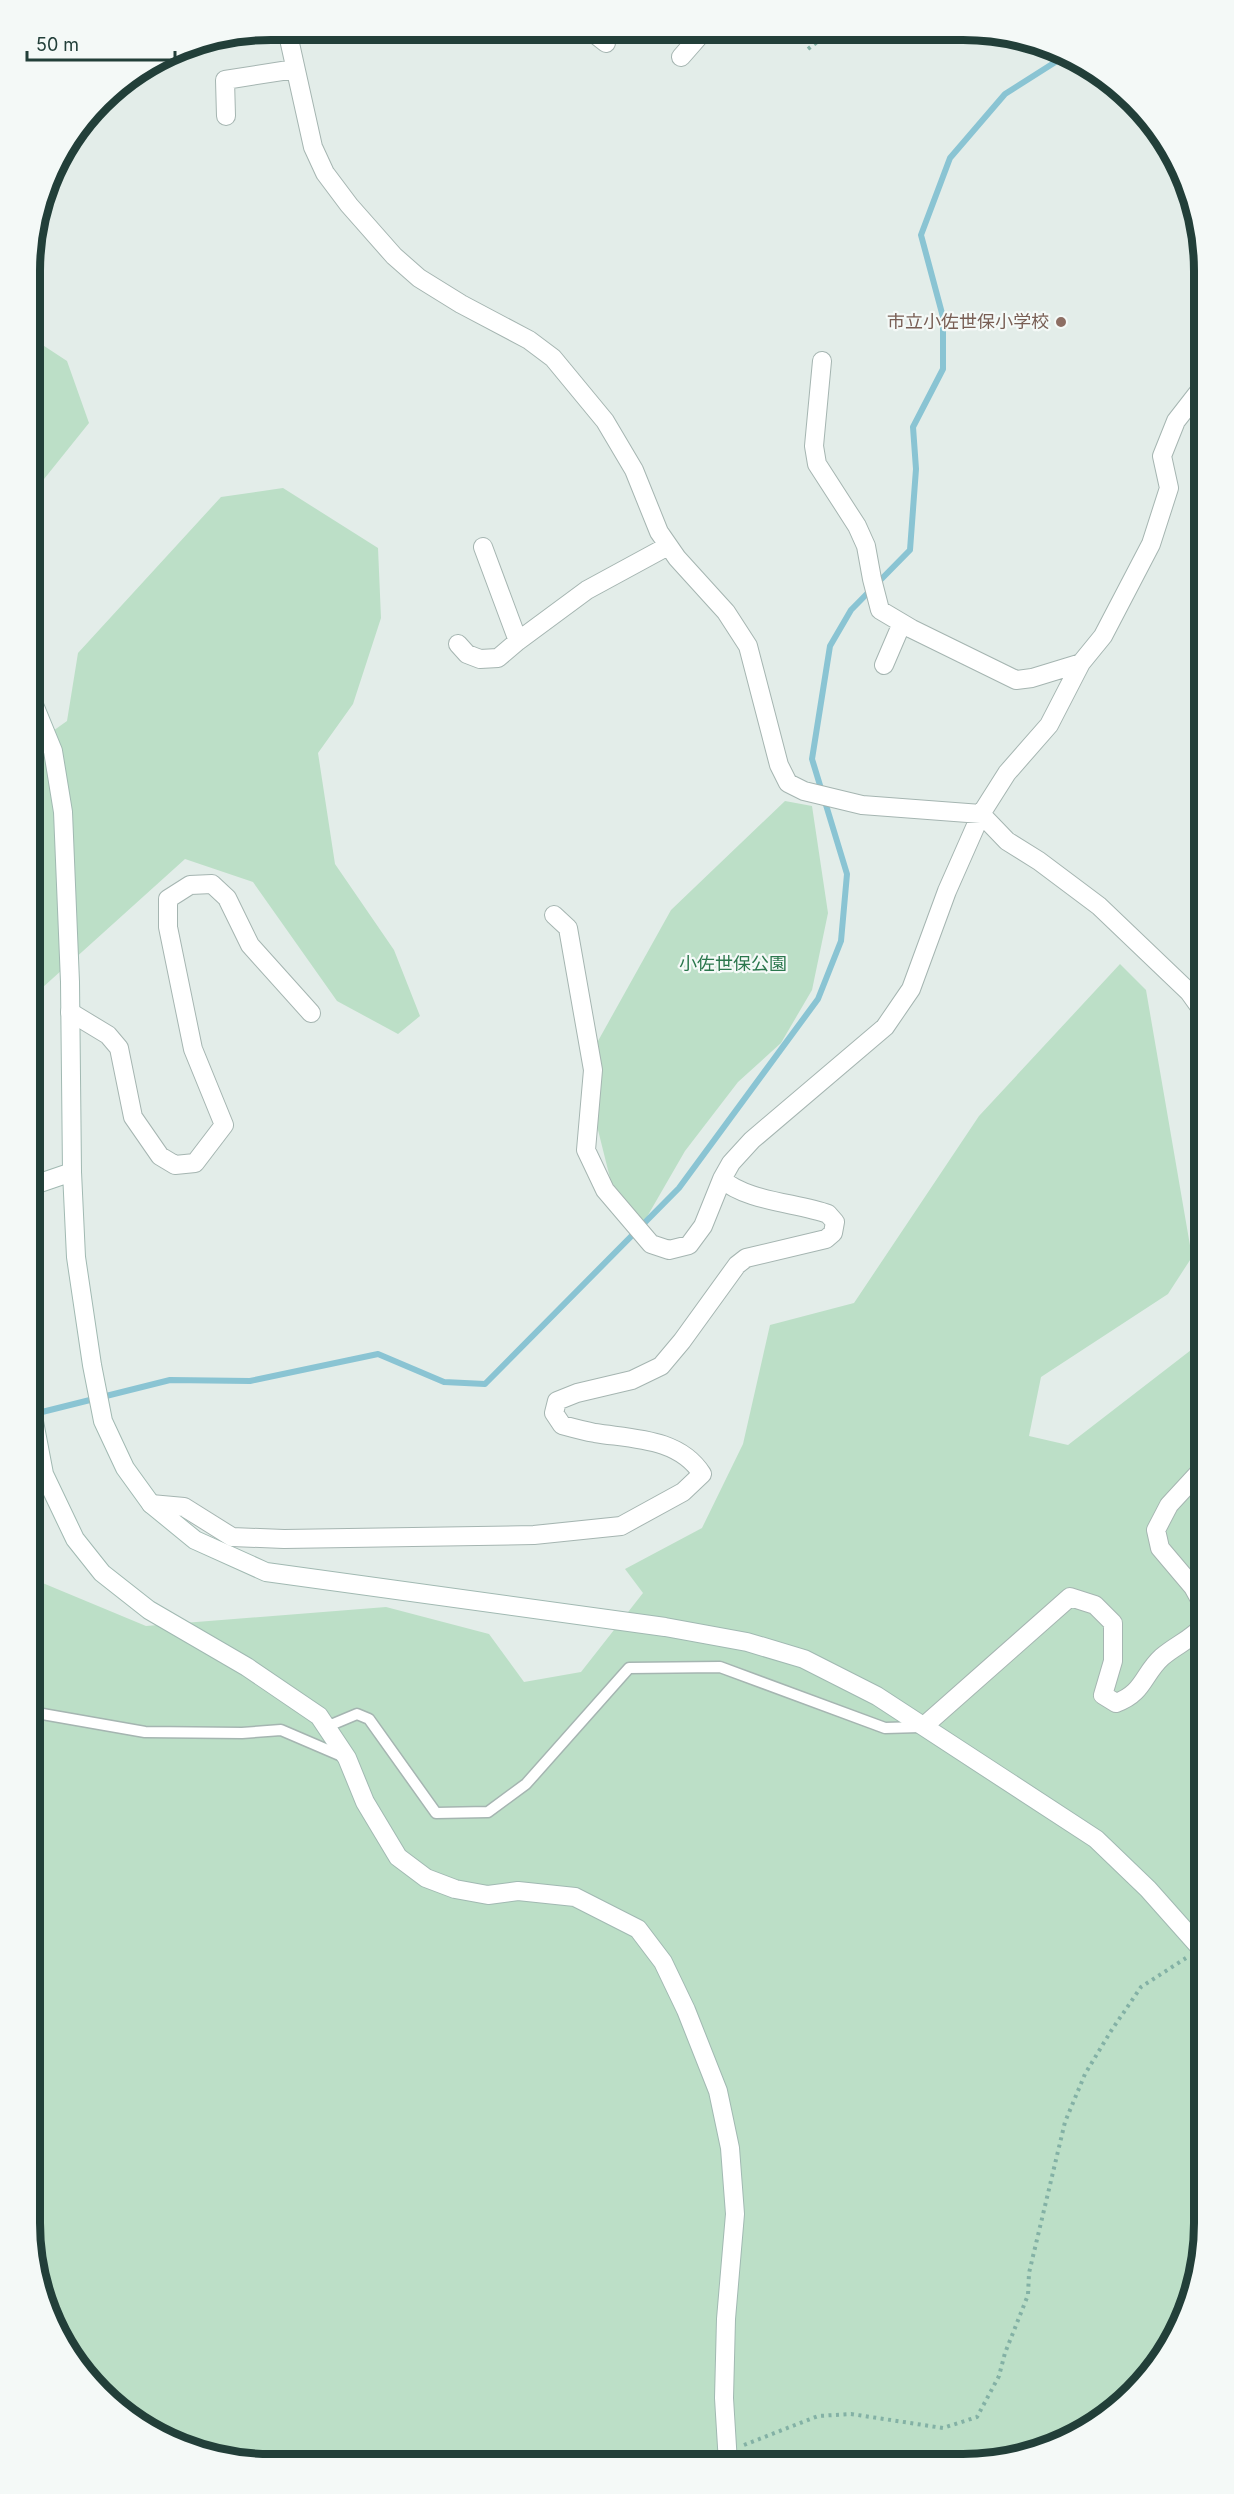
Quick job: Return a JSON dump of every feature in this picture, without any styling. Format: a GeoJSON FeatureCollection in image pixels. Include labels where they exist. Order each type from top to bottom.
{"type":"FeatureCollection","features":[{"type":"Feature","properties":{"kind":"street"},"geometry":{"type":"LineString","coordinates":[[289,40],[312,147],[325,172],[349,205],[394,256],[419,278],[461,304],[529,339],[553,358],[605,421],[634,470],[659,532],[677,558],[726,612],[748,646],[779,765],[788,783],[809,792],[862,806],[981,814],[1007,841],[1040,861],[1098,906],[1194,999]]}},
{"type":"Feature","properties":{"kind":"street"},"geometry":{"type":"LineString","coordinates":[[681,57],[696,40]]}},
{"type":"Feature","properties":{"kind":"street"},"geometry":{"type":"LineString","coordinates":[[226,116],[225,80],[295,69]]}},
{"type":"Feature","properties":{"kind":"street"},"geometry":{"type":"LineString","coordinates":[[822,361],[814,446],[817,464],[857,526],[866,546],[880,610],[1016,680],[1032,678],[1081,663]]}},
{"type":"Feature","properties":{"kind":"street"},"geometry":{"type":"LineString","coordinates":[[554,915],[568,928],[593,1070],[586,1150],[605,1190],[651,1244],[669,1250],[689,1245],[703,1226],[731,1163],[752,1140],[885,1027],[911,989],[947,891],[981,814],[1007,773],[1049,725],[1081,663],[1103,636],[1151,544],[1169,488],[1162,456],[1176,421],[1194,398]]}},
{"type":"Feature","properties":{"kind":"street"},"geometry":{"type":"LineString","coordinates":[[458,644],[467,654],[480,659],[498,658],[518,640],[587,590],[669,546]]}},
{"type":"Feature","properties":{"kind":"street"},"geometry":{"type":"LineString","coordinates":[[483,547],[518,640]]}},
{"type":"Feature","properties":{"kind":"street"},"geometry":{"type":"LineString","coordinates":[[884,665],[902,623]]}},
{"type":"Feature","properties":{"kind":"street"},"geometry":{"type":"LineString","coordinates":[[40,719],[53,751],[63,812],[76,1257],[103,1421],[125,1468],[150,1504],[195,1540],[266,1572],[665,1628],[747,1642],[804,1659],[878,1696],[1096,1839],[1148,1888],[1194,1941]]}},
{"type":"Feature","properties":{"kind":"street"},"geometry":{"type":"LineString","coordinates":[[70,1011],[108,1035],[119,1048],[133,1117],[160,1156],[175,1165],[195,1163],[224,1125],[193,1048],[168,927],[168,899],[190,885],[212,884],[227,898],[250,945],[311,1013]]}},
{"type":"Feature","properties":{"kind":"street"},"geometry":{"type":"LineString","coordinates":[[40,1183],[72,1172]]}},
{"type":"Feature","properties":{"kind":"street"},"geometry":{"type":"LineString","coordinates":[[150,1504],[184,1507],[232,1537],[284,1539],[534,1534],[621,1526],[656,1508],[683,1492],[702,1474],[694,1461],[678,1451],[626,1436],[596,1433],[562,1425],[554,1413],[557,1401],[577,1393],[632,1380],[661,1366],[737,1265],[746,1258],[826,1239],[833,1233],[835,1222],[828,1214],[759,1196],[729,1186],[722,1179]]}},
{"type":"Feature","properties":{"kind":"street"},"geometry":{"type":"LineString","coordinates":[[40,1454],[44,1474],[75,1539],[102,1573],[149,1610],[247,1667],[319,1716],[347,1758],[365,1802],[398,1857],[426,1878],[455,1888],[488,1895],[518,1891],[575,1897],[638,1929],[663,1962],[686,2010],[718,2091],[730,2148],[735,2214],[726,2319],[724,2398],[727,2454]]}},
{"type":"Feature","properties":{"kind":"street"},"geometry":{"type":"LineString","coordinates":[[1194,1478],[1169,1505],[1156,1530],[1160,1548],[1194,1589]]}},
{"type":"Feature","properties":{"kind":"street"},"geometry":{"type":"LineString","coordinates":[[924,1726],[1070,1597],[1095,1605],[1113,1623],[1113,1661],[1103,1695],[1116,1702],[1131,1697],[1162,1657],[1194,1637]]}},
{"type":"Feature","properties":{"kind":"lane"},"geometry":{"type":"LineString","coordinates":[[326,1727],[357,1714],[369,1719],[436,1813],[488,1812],[526,1784],[629,1668],[720,1667],[885,1728],[924,1726]]}},
{"type":"Feature","properties":{"kind":"lane"},"geometry":{"type":"LineString","coordinates":[[40,1714],[145,1732],[242,1733],[280,1730],[347,1758]]}},
{"type":"Feature","properties":{"kind":"path"},"geometry":{"type":"LineString","coordinates":[[808,49],[820,40]]}},
{"type":"Feature","properties":{"kind":"path"},"geometry":{"type":"LineString","coordinates":[[736,2454],[818,2416],[851,2414],[943,2428],[977,2418],[999,2376],[1028,2295],[1029,2273],[1065,2122],[1085,2074],[1141,1988],[1194,1955]]}},
{"type":"Feature","properties":{"kind":"green space"},"geometry":{"type":"Polygon","coordinates":[[[40,343],[67,361],[89,423],[40,484],[40,343]]]}},
{"type":"Feature","properties":{"kind":"green space"},"geometry":{"type":"Polygon","coordinates":[[[283,488],[378,548],[381,618],[353,704],[318,753],[335,864],[394,950],[420,1016],[398,1034],[337,1001],[253,882],[185,859],[42,988],[40,1008],[40,740],[67,721],[78,653],[221,497],[283,488]]]}},
{"type":"Feature","properties":{"kind":"green space","name":"小佐世保公園"},"geometry":{"type":"Polygon","coordinates":[[[785,801],[812,806],[828,913],[812,990],[781,1043],[738,1082],[685,1151],[644,1222],[611,1182],[597,1126],[598,1041],[671,910],[785,801]]]}},
{"type":"Feature","properties":{"kind":"green space"},"geometry":{"type":"Polygon","coordinates":[[[1120,964],[1146,990],[1192,1257],[1168,1294],[1041,1377],[1029,1436],[1068,1445],[1194,1348],[1194,2223],[1192,2253],[1186,2283],[1170,2325],[1155,2351],[1115,2396],[1091,2415],[1065,2430],[1023,2446],[993,2452],[963,2454],[271,2454],[241,2452],[211,2446],[169,2430],[143,2415],[108,2386],[79,2351],[58,2311],[48,2283],[42,2253],[40,2223],[40,1582],[146,1626],[386,1607],[489,1634],[524,1682],[581,1672],[643,1593],[625,1569],[702,1528],[743,1444],[770,1325],[854,1303],[979,1116],[1120,964]]]}},
{"type":"Feature","properties":{"kind":"waterway"},"geometry":{"type":"LineString","coordinates":[[40,1412],[170,1380],[250,1381],[378,1354],[444,1382],[485,1384],[679,1188],[818,999],[841,941],[847,874],[812,759],[830,646],[851,610],[910,550],[916,469],[913,427],[943,369],[943,317],[921,235],[950,158],[1005,94],[1057,61]]}},
{"type":"Feature","properties":{"kind":"place","name":"市立小佐世保小学校"},"geometry":{"type":"Point","coordinates":[1061,322]}}]}
